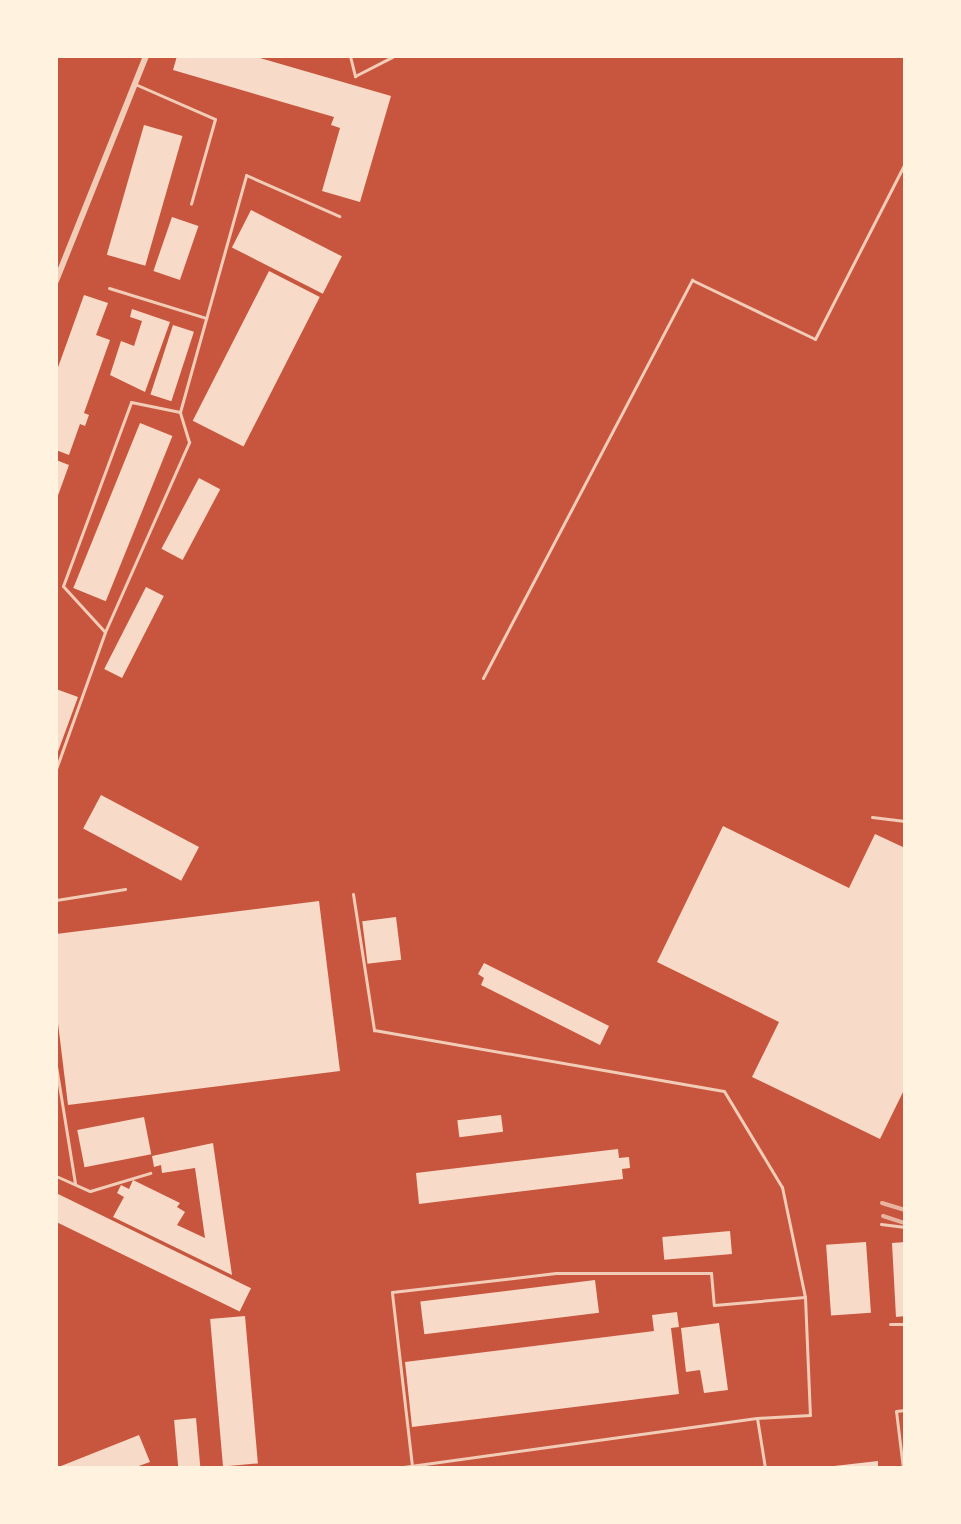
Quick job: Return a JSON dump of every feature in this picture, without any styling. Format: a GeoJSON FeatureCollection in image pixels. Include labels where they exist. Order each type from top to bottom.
{"type":"FeatureCollection","features":[{"type":"Feature","properties":{"kind":"street"},"geometry":{"type":"LineString","coordinates":[[56,281],[146,56]]}},
{"type":"Feature","properties":{"kind":"lane"},"geometry":{"type":"LineString","coordinates":[[350,56],[355,76],[392,57]]}},
{"type":"Feature","properties":{"kind":"lane"},"geometry":{"type":"LineString","coordinates":[[135,84],[215,119],[191,204]]}},
{"type":"Feature","properties":{"kind":"lane"},"geometry":{"type":"LineString","coordinates":[[483,678],[692,280],[815,339],[905,163]]}},
{"type":"Feature","properties":{"kind":"lane"},"geometry":{"type":"LineString","coordinates":[[56,769],[105,632],[189,442],[180,412],[246,175],[339,216]]}},
{"type":"Feature","properties":{"kind":"lane"},"geometry":{"type":"LineString","coordinates":[[109,288],[206,318]]}},
{"type":"Feature","properties":{"kind":"lane"},"geometry":{"type":"LineString","coordinates":[[105,632],[63,586],[131,402],[180,412]]}},
{"type":"Feature","properties":{"kind":"lane"},"geometry":{"type":"LineString","coordinates":[[872,817],[905,821]]}},
{"type":"Feature","properties":{"kind":"lane"},"geometry":{"type":"LineString","coordinates":[[56,900],[125,889]]}},
{"type":"Feature","properties":{"kind":"lane"},"geometry":{"type":"LineString","coordinates":[[353,894],[374,1030],[724,1091],[782,1187],[805,1297],[810,1415],[757,1418],[396,1468]]}},
{"type":"Feature","properties":{"kind":"lane"},"geometry":{"type":"LineString","coordinates":[[56,1066],[75,1183]]}},
{"type":"Feature","properties":{"kind":"lane"},"geometry":{"type":"LineString","coordinates":[[56,1176],[90,1191],[150,1173]]}},
{"type":"Feature","properties":{"kind":"lane"},"geometry":{"type":"LineString","coordinates":[[881,1224],[905,1227]]}},
{"type":"Feature","properties":{"kind":"lane"},"geometry":{"type":"LineString","coordinates":[[412,1466],[392,1292],[556,1273],[711,1273],[714,1305],[805,1297]]}},
{"type":"Feature","properties":{"kind":"lane"},"geometry":{"type":"LineString","coordinates":[[890,1324],[905,1324]]}},
{"type":"Feature","properties":{"kind":"lane"},"geometry":{"type":"LineString","coordinates":[[903,1468],[896,1411],[905,1410]]}},
{"type":"Feature","properties":{"kind":"lane"},"geometry":{"type":"LineString","coordinates":[[757,1418],[765,1468]]}},
{"type":"Feature","properties":{"kind":"building"},"geometry":{"type":"Polygon","coordinates":[[[177,56],[253,56],[391,96],[360,202],[322,191],[340,128],[331,125],[334,117],[173,70],[177,56]]]}},
{"type":"Feature","properties":{"kind":"building"},"geometry":{"type":"Polygon","coordinates":[[[144,125],[182,136],[145,266],[107,255],[144,125]]]}},
{"type":"Feature","properties":{"kind":"building"},"geometry":{"type":"Polygon","coordinates":[[[251,210],[342,256],[323,294],[232,247],[251,210]]]}},
{"type":"Feature","properties":{"kind":"building"},"geometry":{"type":"Polygon","coordinates":[[[172,217],[198,226],[180,280],[153,271],[172,217]]]}},
{"type":"Feature","properties":{"kind":"building"},"geometry":{"type":"Polygon","coordinates":[[[269,271],[320,297],[244,447],[193,421],[269,271]]]}},
{"type":"Feature","properties":{"kind":"building"},"geometry":{"type":"Polygon","coordinates":[[[84,295],[108,303],[96,335],[110,340],[84,413],[89,415],[85,426],[80,424],[69,455],[56,450],[56,373],[84,295]]]}},
{"type":"Feature","properties":{"kind":"building"},"geometry":{"type":"Polygon","coordinates":[[[132,309],[170,322],[145,392],[110,375],[121,341],[134,346],[142,321],[130,317],[132,309]]]}},
{"type":"Feature","properties":{"kind":"building"},"geometry":{"type":"Polygon","coordinates":[[[173,325],[194,332],[171,401],[150,394],[173,325]]]}},
{"type":"Feature","properties":{"kind":"building"},"geometry":{"type":"Polygon","coordinates":[[[140,423],[172,436],[106,601],[73,588],[140,423]]]}},
{"type":"Feature","properties":{"kind":"building"},"geometry":{"type":"Polygon","coordinates":[[[56,460],[69,465],[56,501],[56,460]]]}},
{"type":"Feature","properties":{"kind":"building"},"geometry":{"type":"Polygon","coordinates":[[[199,478],[220,489],[183,560],[161,549],[199,478]]]}},
{"type":"Feature","properties":{"kind":"building"},"geometry":{"type":"Polygon","coordinates":[[[146,587],[164,596],[122,678],[104,669],[146,587]]]}},
{"type":"Feature","properties":{"kind":"building"},"geometry":{"type":"Polygon","coordinates":[[[56,689],[78,697],[56,757],[56,689]]]}},
{"type":"Feature","properties":{"kind":"building"},"geometry":{"type":"Polygon","coordinates":[[[101,795],[199,847],[181,881],[83,829],[101,795]]]}},
{"type":"Feature","properties":{"kind":"building"},"geometry":{"type":"Polygon","coordinates":[[[723,826],[849,888],[875,834],[905,848],[905,1088],[880,1139],[752,1077],[779,1022],[657,962],[723,826]]]}},
{"type":"Feature","properties":{"kind":"building"},"geometry":{"type":"Polygon","coordinates":[[[319,901],[340,1071],[68,1105],[56,1007],[56,934],[319,901]]]}},
{"type":"Feature","properties":{"kind":"building"},"geometry":{"type":"Polygon","coordinates":[[[396,917],[401,960],[367,964],[362,921],[396,917]]]}},
{"type":"Feature","properties":{"kind":"building"},"geometry":{"type":"Polygon","coordinates":[[[484,963],[609,1026],[600,1045],[481,985],[484,978],[478,974],[484,963]]]}},
{"type":"Feature","properties":{"kind":"building"},"geometry":{"type":"Polygon","coordinates":[[[501,1115],[503,1132],[459,1137],[457,1120],[501,1115]]]}},
{"type":"Feature","properties":{"kind":"building"},"geometry":{"type":"Polygon","coordinates":[[[144,1117],[151,1154],[85,1167],[77,1130],[144,1117]]]}},
{"type":"Feature","properties":{"kind":"building"},"geometry":{"type":"Polygon","coordinates":[[[213,1143],[232,1275],[113,1217],[124,1197],[117,1193],[121,1185],[129,1189],[133,1180],[180,1203],[177,1207],[185,1212],[177,1225],[205,1238],[195,1168],[162,1173],[161,1165],[154,1167],[152,1156],[213,1143]]]}},
{"type":"Feature","properties":{"kind":"building"},"geometry":{"type":"Polygon","coordinates":[[[618,1149],[619,1158],[629,1157],[630,1168],[622,1169],[623,1179],[419,1204],[416,1173],[618,1149]]]}},
{"type":"Feature","properties":{"kind":"building"},"geometry":{"type":"Polygon","coordinates":[[[56,1193],[251,1288],[240,1311],[56,1222],[56,1193]]]}},
{"type":"Feature","properties":{"kind":"building"},"geometry":{"type":"Polygon","coordinates":[[[730,1231],[732,1254],[664,1260],[662,1237],[730,1231]]]}},
{"type":"Feature","properties":{"kind":"building"},"geometry":{"type":"Polygon","coordinates":[[[866,1242],[871,1313],[831,1316],[826,1245],[866,1242]]]}},
{"type":"Feature","properties":{"kind":"building"},"geometry":{"type":"Polygon","coordinates":[[[905,1242],[905,1316],[896,1317],[892,1243],[905,1242]]]}},
{"type":"Feature","properties":{"kind":"building"},"geometry":{"type":"Polygon","coordinates":[[[595,1280],[599,1313],[424,1334],[420,1301],[595,1280]]]}},
{"type":"Feature","properties":{"kind":"building"},"geometry":{"type":"Polygon","coordinates":[[[677,1312],[679,1327],[671,1328],[679,1394],[412,1427],[405,1362],[654,1331],[652,1315],[677,1312]]]}},
{"type":"Feature","properties":{"kind":"building"},"geometry":{"type":"Polygon","coordinates":[[[245,1316],[258,1463],[223,1466],[210,1319],[245,1316]]]}},
{"type":"Feature","properties":{"kind":"building"},"geometry":{"type":"Polygon","coordinates":[[[719,1323],[728,1390],[704,1393],[700,1370],[686,1372],[681,1328],[719,1323]]]}},
{"type":"Feature","properties":{"kind":"building"},"geometry":{"type":"Polygon","coordinates":[[[196,1418],[200,1468],[178,1468],[174,1420],[196,1418]]]}},
{"type":"Feature","properties":{"kind":"building"},"geometry":{"type":"Polygon","coordinates":[[[139,1435],[150,1462],[133,1468],[56,1468],[139,1435]]]}},
{"type":"Feature","properties":{"kind":"building"},"geometry":{"type":"Polygon","coordinates":[[[878,1461],[878,1468],[834,1468],[834,1466],[878,1461]]]}},
{"type":"Feature","properties":{"kind":"railway"},"geometry":{"type":"LineString","coordinates":[[882,1203],[905,1210]]}},
{"type":"Feature","properties":{"kind":"railway"},"geometry":{"type":"LineString","coordinates":[[883,1216],[905,1223]]}}]}
